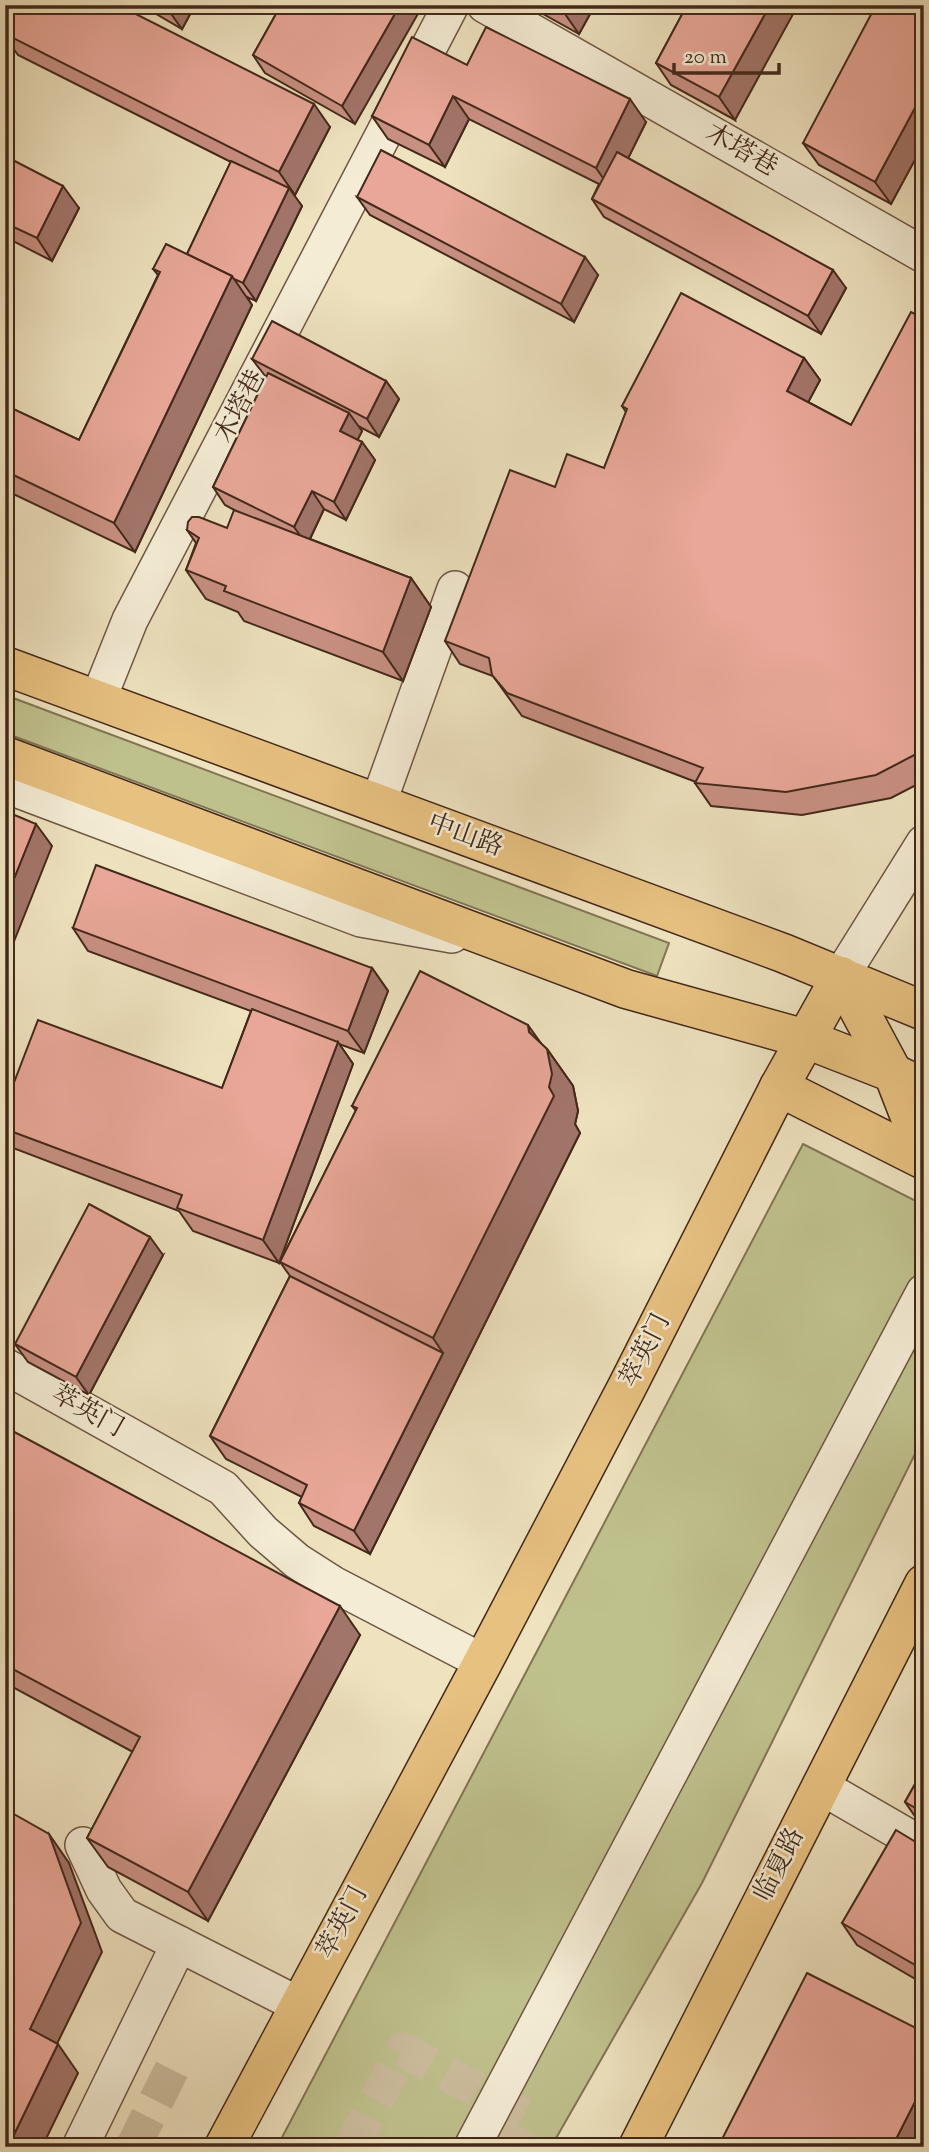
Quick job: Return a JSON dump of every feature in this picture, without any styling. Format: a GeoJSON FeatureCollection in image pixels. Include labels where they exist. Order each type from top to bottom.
{"type":"FeatureCollection","features":[{"type":"Feature","properties":{"kind":"main road","name":"中山路"},"geometry":{"type":"LineString","coordinates":[[5,666],[841,976],[924,1011]]}},
{"type":"Feature","properties":{"kind":"main road"},"geometry":{"type":"LineString","coordinates":[[5,756],[626,989],[806,1039],[909,1080]]}},
{"type":"Feature","properties":{"kind":"main road"},"geometry":{"type":"LineString","coordinates":[[841,976],[909,1080],[924,1153]]}},
{"type":"Feature","properties":{"kind":"main road","name":"萃英门"},"geometry":{"type":"LineString","coordinates":[[224,2147],[627,1387],[779,1087],[841,976]]}},
{"type":"Feature","properties":{"kind":"main road"},"geometry":{"type":"LineString","coordinates":[[779,1087],[924,1160]]}},
{"type":"Feature","properties":{"kind":"main road","name":"临夏路"},"geometry":{"type":"LineString","coordinates":[[638,2147],[924,1584]]}},
{"type":"Feature","properties":{"kind":"street","name":"木塔巷"},"geometry":{"type":"LineString","coordinates":[[97,700],[130,620],[451,5]]}},
{"type":"Feature","properties":{"kind":"street","name":"木塔巷"},"geometry":{"type":"LineString","coordinates":[[485,5],[924,255]]}},
{"type":"Feature","properties":{"kind":"street"},"geometry":{"type":"LineString","coordinates":[[378,804],[455,589]]}},
{"type":"Feature","properties":{"kind":"street"},"geometry":{"type":"LineString","coordinates":[[5,785],[361,919],[513,946]]}},
{"type":"Feature","properties":{"kind":"street"},"geometry":{"type":"LineString","coordinates":[[841,976],[924,843]]}},
{"type":"Feature","properties":{"kind":"street"},"geometry":{"type":"LineString","coordinates":[[472,2147],[924,1292]]}},
{"type":"Feature","properties":{"kind":"street","name":"萃英门"},"geometry":{"type":"LineString","coordinates":[[5,1366],[223,1488],[263,1532],[296,1561],[333,1584],[483,1662]]}},
{"type":"Feature","properties":{"kind":"street"},"geometry":{"type":"LineString","coordinates":[[820,1786],[924,1846]]}},
{"type":"Feature","properties":{"kind":"street"},"geometry":{"type":"LineString","coordinates":[[83,1845],[104,1890],[122,1915],[299,2006]]}},
{"type":"Feature","properties":{"kind":"street"},"geometry":{"type":"LineString","coordinates":[[80,2147],[179,1944]]}},
{"type":"Feature","properties":{"kind":"green space"},"geometry":{"type":"Polygon","coordinates":[[[5,695],[669,943],[657,976],[5,733],[5,695]]]}},
{"type":"Feature","properties":{"kind":"green space"},"geometry":{"type":"Polygon","coordinates":[[[803,1144],[924,1205],[924,1436],[702,1883],[551,2147],[277,2147],[803,1144]]]}},
{"type":"Feature","properties":{"kind":"building"},"geometry":{"type":"Polygon","coordinates":[[[8,5],[118,5],[314,104],[279,172],[5,34],[5,25],[14,8],[8,5]]]}},
{"type":"Feature","properties":{"kind":"building"},"geometry":{"type":"Polygon","coordinates":[[[159,5],[172,5],[169,11],[159,5]]]}},
{"type":"Feature","properties":{"kind":"building"},"geometry":{"type":"Polygon","coordinates":[[[281,5],[400,5],[342,106],[253,55],[281,5]]]}},
{"type":"Feature","properties":{"kind":"building"},"geometry":{"type":"Polygon","coordinates":[[[552,5],[567,5],[563,11],[552,5]]]}},
{"type":"Feature","properties":{"kind":"building"},"geometry":{"type":"Polygon","coordinates":[[[687,5],[770,5],[719,97],[656,63],[687,5]]]}},
{"type":"Feature","properties":{"kind":"building"},"geometry":{"type":"Polygon","coordinates":[[[876,5],[924,5],[924,91],[875,182],[803,143],[876,5]]]}},
{"type":"Feature","properties":{"kind":"building"},"geometry":{"type":"Polygon","coordinates":[[[486,27],[630,99],[596,168],[453,96],[429,145],[372,116],[412,37],[467,65],[486,27]]]}},
{"type":"Feature","properties":{"kind":"building"},"geometry":{"type":"Polygon","coordinates":[[[381,150],[585,257],[561,304],[357,197],[381,150]]]}},
{"type":"Feature","properties":{"kind":"building"},"geometry":{"type":"Polygon","coordinates":[[[617,152],[833,270],[808,316],[592,199],[617,152]]]}},
{"type":"Feature","properties":{"kind":"building"},"geometry":{"type":"Polygon","coordinates":[[[5,156],[63,186],[37,238],[5,223],[5,156]]]}},
{"type":"Feature","properties":{"kind":"building"},"geometry":{"type":"Polygon","coordinates":[[[231,161],[289,188],[243,283],[187,254],[231,161]]]}},
{"type":"Feature","properties":{"kind":"building"},"geometry":{"type":"Polygon","coordinates":[[[166,244],[232,276],[114,523],[5,471],[5,405],[79,440],[160,272],[153,269],[166,244]]]}},
{"type":"Feature","properties":{"kind":"building"},"geometry":{"type":"Polygon","coordinates":[[[681,293],[804,358],[787,391],[851,425],[911,312],[924,318],[924,750],[876,775],[786,792],[695,783],[703,768],[507,693],[492,675],[489,658],[445,641],[510,470],[555,487],[567,454],[604,468],[627,409],[622,406],[681,293]]]}},
{"type":"Feature","properties":{"kind":"building"},"geometry":{"type":"Polygon","coordinates":[[[272,321],[386,381],[367,419],[252,359],[272,321]]]}},
{"type":"Feature","properties":{"kind":"building"},"geometry":{"type":"Polygon","coordinates":[[[268,373],[349,413],[340,431],[362,442],[334,502],[312,491],[294,527],[213,487],[268,373]]]}},
{"type":"Feature","properties":{"kind":"building"},"geometry":{"type":"Polygon","coordinates":[[[234,510],[411,578],[383,652],[224,591],[226,586],[186,570],[199,538],[187,530],[192,517],[227,528],[234,510]]]}},
{"type":"Feature","properties":{"kind":"building"},"geometry":{"type":"Polygon","coordinates":[[[5,811],[36,824],[5,901],[5,811]]]}},
{"type":"Feature","properties":{"kind":"building"},"geometry":{"type":"Polygon","coordinates":[[[96,865],[372,968],[348,1031],[73,928],[96,865]]]}},
{"type":"Feature","properties":{"kind":"building"},"geometry":{"type":"Polygon","coordinates":[[[420,971],[528,1025],[529,1032],[547,1049],[552,1074],[549,1087],[554,1096],[433,1338],[280,1262],[357,1108],[352,1106],[420,971]]]}},
{"type":"Feature","properties":{"kind":"building"},"geometry":{"type":"Polygon","coordinates":[[[252,1009],[338,1042],[263,1240],[177,1208],[182,1195],[5,1129],[5,1106],[38,1020],[222,1088],[252,1009]]]}},
{"type":"Feature","properties":{"kind":"building"},"geometry":{"type":"Polygon","coordinates":[[[89,1204],[150,1237],[76,1377],[15,1344],[89,1204]]]}},
{"type":"Feature","properties":{"kind":"building"},"geometry":{"type":"Polygon","coordinates":[[[290,1276],[443,1353],[354,1531],[299,1503],[307,1485],[210,1436],[290,1276]]]}},
{"type":"Feature","properties":{"kind":"building"},"geometry":{"type":"Polygon","coordinates":[[[5,1427],[340,1606],[188,1892],[87,1838],[140,1737],[5,1665],[5,1427]]]}},
{"type":"Feature","properties":{"kind":"building"},"geometry":{"type":"Polygon","coordinates":[[[924,1768],[924,1813],[905,1802],[924,1768]]]}},
{"type":"Feature","properties":{"kind":"building"},"geometry":{"type":"Polygon","coordinates":[[[5,1809],[49,1834],[81,1923],[30,2029],[58,2044],[8,2147],[5,2147],[5,1809]]]}},
{"type":"Feature","properties":{"kind":"building"},"geometry":{"type":"Polygon","coordinates":[[[896,1830],[924,1847],[924,1970],[842,1923],[896,1830]]]}},
{"type":"Feature","properties":{"kind":"building"},"geometry":{"type":"Polygon","coordinates":[[[807,1973],[924,2032],[924,2084],[892,2147],[718,2147],[807,1973]]]}},
{"type":"Feature","properties":{"kind":"tunnel"},"geometry":{"type":"LineString","coordinates":[[351,2147],[403,2050],[529,2118],[514,2147]]}},
{"type":"Feature","properties":{"kind":"tunnel"},"geometry":{"type":"LineString","coordinates":[[137,2147],[134,2145],[172,2069]]}}]}
